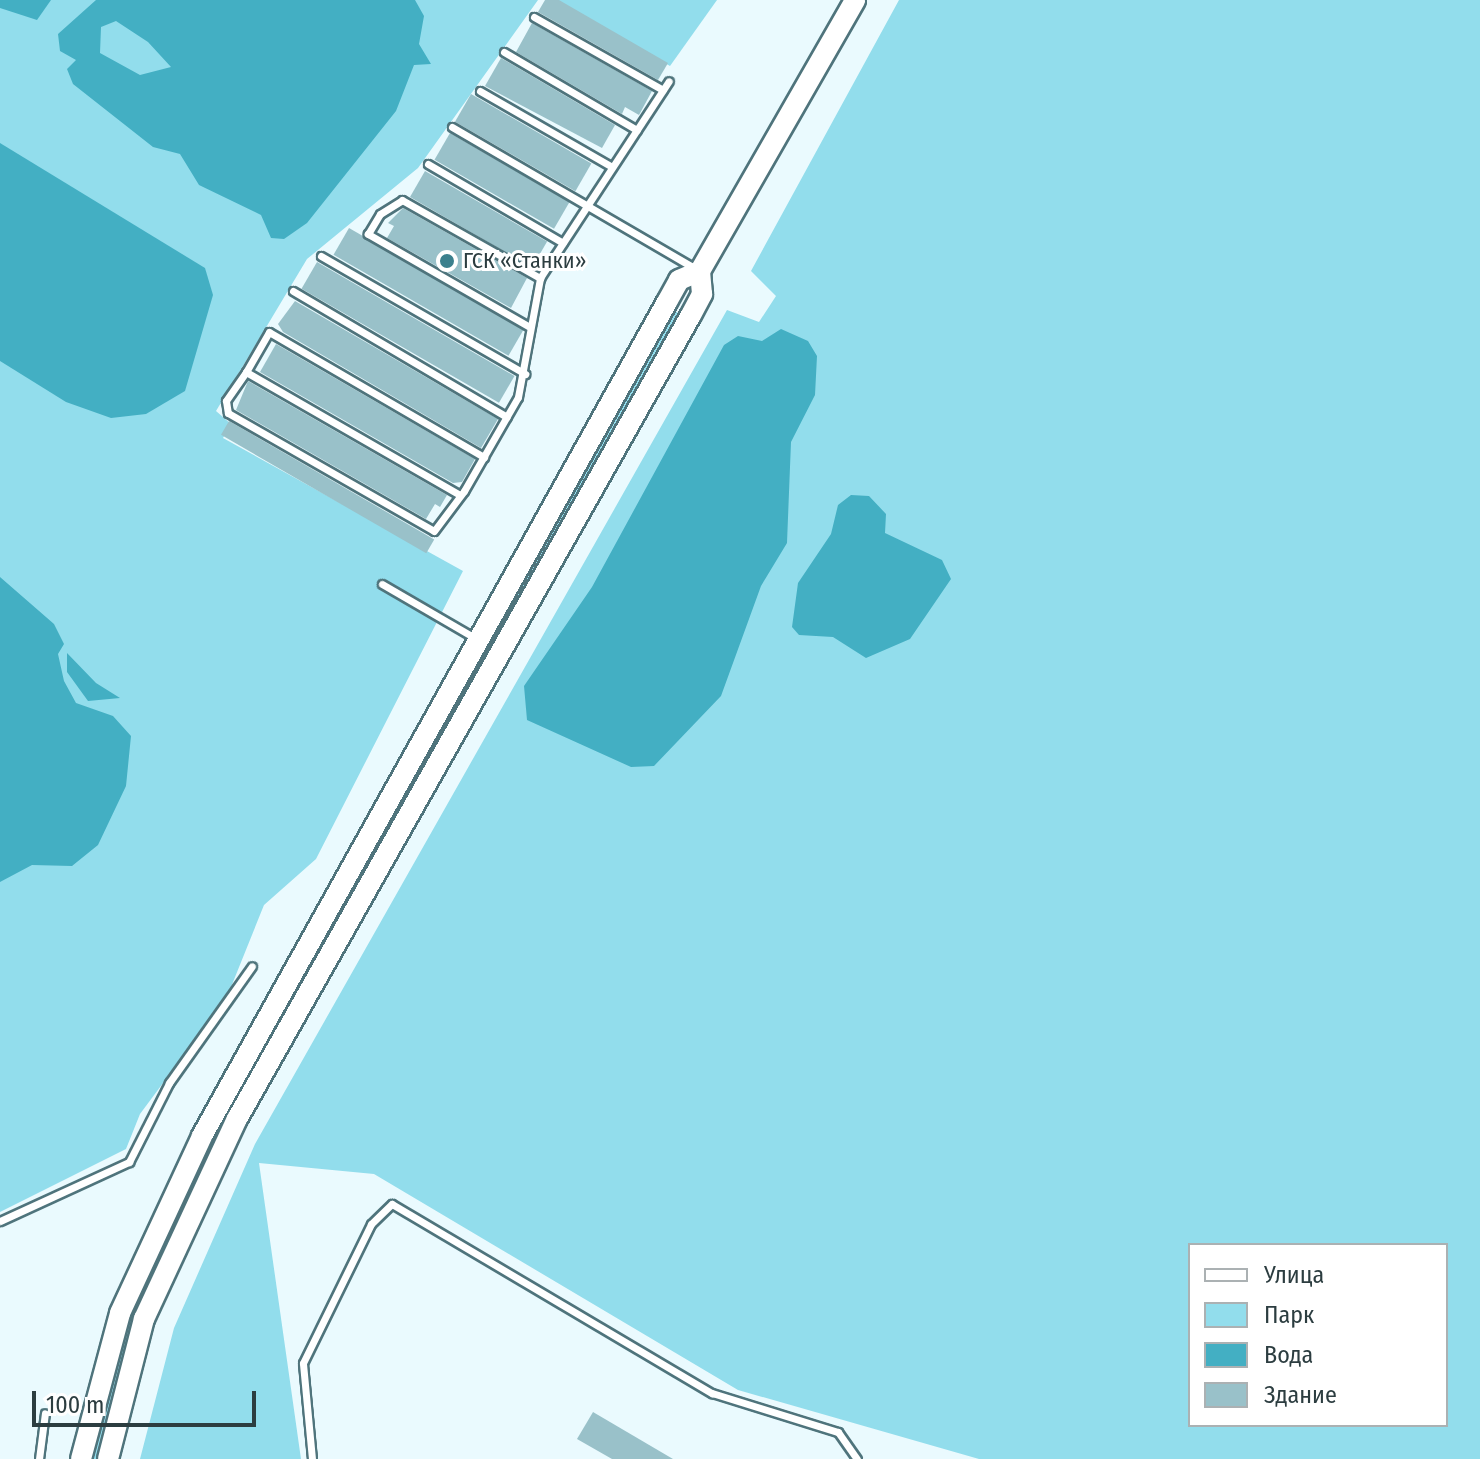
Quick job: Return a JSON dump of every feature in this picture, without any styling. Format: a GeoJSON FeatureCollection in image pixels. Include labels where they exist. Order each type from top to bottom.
{"type":"FeatureCollection","features":[{"type":"Feature","properties":{"kind":"street"},"geometry":{"type":"LineString","coordinates":[[108,1459],[144,1319],[192,1209],[691,315],[702,294],[700,271],[855,0]]}},
{"type":"Feature","properties":{"kind":"street"},"geometry":{"type":"LineString","coordinates":[[81,1459],[96,1388],[148,1242],[679,280],[700,271]]}},
{"type":"Feature","properties":{"kind":"lane"},"geometry":{"type":"LineString","coordinates":[[534,17],[663,90]]}},
{"type":"Feature","properties":{"kind":"lane"},"geometry":{"type":"LineString","coordinates":[[504,52],[637,130]]}},
{"type":"Feature","properties":{"kind":"lane"},"geometry":{"type":"LineString","coordinates":[[484,457],[269,332],[226,401],[228,413],[434,531],[460,495],[484,457],[507,417],[525,374],[528,326],[540,278],[669,81]]}},
{"type":"Feature","properties":{"kind":"lane"},"geometry":{"type":"LineString","coordinates":[[480,91],[612,167]]}},
{"type":"Feature","properties":{"kind":"lane"},"geometry":{"type":"LineString","coordinates":[[452,127],[700,271]]}},
{"type":"Feature","properties":{"kind":"lane"},"geometry":{"type":"LineString","coordinates":[[428,164],[563,243]]}},
{"type":"Feature","properties":{"kind":"lane"},"geometry":{"type":"LineString","coordinates":[[528,326],[368,234],[380,214],[402,200],[540,278]]}},
{"type":"Feature","properties":{"kind":"lane"},"geometry":{"type":"LineString","coordinates":[[321,256],[525,374]]}},
{"type":"Feature","properties":{"kind":"lane"},"geometry":{"type":"LineString","coordinates":[[293,291],[507,417]]}},
{"type":"Feature","properties":{"kind":"lane"},"geometry":{"type":"LineString","coordinates":[[246,372],[460,495]]}},
{"type":"Feature","properties":{"kind":"lane"},"geometry":{"type":"LineString","coordinates":[[382,584],[480,642]]}},
{"type":"Feature","properties":{"kind":"lane"},"geometry":{"type":"LineString","coordinates":[[0,1221],[129,1162],[169,1083],[252,966]]}},
{"type":"Feature","properties":{"kind":"lane"},"geometry":{"type":"LineString","coordinates":[[312,1459],[303,1363],[371,1224],[392,1204],[712,1393],[838,1432],[857,1459]]}},
{"type":"Feature","properties":{"kind":"lane"},"geometry":{"type":"LineString","coordinates":[[39,1459],[45,1413]]}},
{"type":"Feature","properties":{"kind":"green space"},"geometry":{"type":"Polygon","coordinates":[[[0,0],[538,0],[418,168],[307,259],[216,411],[231,424],[223,438],[463,571],[316,859],[264,905],[227,997],[140,1114],[126,1149],[0,1212],[0,0]]]}},
{"type":"Feature","properties":{"kind":"green space"},"geometry":{"type":"Polygon","coordinates":[[[556,0],[717,0],[670,66],[556,0]]]}},
{"type":"Feature","properties":{"kind":"green space"},"geometry":{"type":"Polygon","coordinates":[[[899,0],[1480,0],[1480,1459],[979,1459],[738,1390],[374,1174],[259,1163],[301,1459],[140,1459],[174,1328],[255,1144],[727,310],[759,322],[776,296],[751,271],[899,0]]]}},
{"type":"Feature","properties":{"kind":"green space"},"geometry":{"type":"Polygon","coordinates":[[[675,311],[682,315],[185,1203],[136,1318],[99,1459],[90,1459],[114,1357],[180,1193],[675,311]]]}},
{"type":"Feature","properties":{"kind":"water"},"geometry":{"type":"Polygon","coordinates":[[[0,0],[51,0],[37,20],[0,8],[0,0]]]}},
{"type":"Feature","properties":{"kind":"water"},"geometry":{"type":"Polygon","coordinates":[[[96,0],[415,0],[424,16],[419,44],[431,64],[414,65],[396,111],[307,223],[284,239],[271,238],[261,215],[199,185],[180,154],[153,147],[73,84],[67,69],[76,60],[60,51],[58,34],[96,0]],[[116,21],[101,27],[100,53],[140,75],[171,67],[148,42],[116,21]]]}},
{"type":"Feature","properties":{"kind":"water"},"geometry":{"type":"Polygon","coordinates":[[[0,143],[205,268],[213,295],[185,391],[146,414],[111,418],[66,402],[0,361],[0,143]]]}},
{"type":"Feature","properties":{"kind":"water"},"geometry":{"type":"Polygon","coordinates":[[[781,329],[808,341],[817,356],[815,395],[791,442],[787,543],[761,586],[721,696],[654,766],[631,767],[527,720],[524,686],[592,587],[724,345],[738,336],[762,341],[781,329]]]}},
{"type":"Feature","properties":{"kind":"water"},"geometry":{"type":"Polygon","coordinates":[[[851,495],[869,496],[886,514],[885,533],[942,560],[951,579],[910,639],[866,658],[833,637],[799,635],[792,627],[798,583],[831,534],[838,505],[851,495]]]}},
{"type":"Feature","properties":{"kind":"water"},"geometry":{"type":"Polygon","coordinates":[[[0,577],[54,624],[64,644],[58,654],[64,681],[76,703],[113,716],[131,736],[126,786],[98,845],[72,866],[32,865],[0,882],[0,577]]]}},
{"type":"Feature","properties":{"kind":"water"},"geometry":{"type":"Polygon","coordinates":[[[67,653],[96,683],[120,698],[88,701],[67,672],[67,653]]]}},
{"type":"Feature","properties":{"kind":"building"},"geometry":{"type":"Polygon","coordinates":[[[545,0],[559,0],[668,63],[658,80],[538,12],[545,0]]]}},
{"type":"Feature","properties":{"kind":"building"},"geometry":{"type":"Polygon","coordinates":[[[532,23],[652,91],[639,115],[625,107],[622,114],[516,52],[532,23]]]}},
{"type":"Feature","properties":{"kind":"building"},"geometry":{"type":"Polygon","coordinates":[[[501,58],[615,125],[602,148],[485,86],[501,58]]]}},
{"type":"Feature","properties":{"kind":"building"},"geometry":{"type":"Polygon","coordinates":[[[471,94],[591,163],[575,191],[455,122],[471,94]]]}},
{"type":"Feature","properties":{"kind":"building"},"geometry":{"type":"Polygon","coordinates":[[[450,133],[570,202],[554,229],[434,160],[450,133]]]}},
{"type":"Feature","properties":{"kind":"building"},"geometry":{"type":"Polygon","coordinates":[[[425,171],[547,241],[532,267],[410,197],[425,171]]]}},
{"type":"Feature","properties":{"kind":"building"},"geometry":{"type":"Polygon","coordinates":[[[403,208],[527,278],[511,308],[387,238],[394,226],[388,223],[403,208]]]}},
{"type":"Feature","properties":{"kind":"building"},"geometry":{"type":"Polygon","coordinates":[[[349,228],[524,329],[508,356],[334,255],[349,228]]]}},
{"type":"Feature","properties":{"kind":"building"},"geometry":{"type":"Polygon","coordinates":[[[317,262],[514,376],[499,403],[302,289],[317,262]]]}},
{"type":"Feature","properties":{"kind":"building"},"geometry":{"type":"Polygon","coordinates":[[[295,301],[498,419],[481,448],[283,332],[278,324],[295,301]]]}},
{"type":"Feature","properties":{"kind":"building"},"geometry":{"type":"Polygon","coordinates":[[[276,344],[475,459],[462,482],[453,483],[260,372],[276,344]]]}},
{"type":"Feature","properties":{"kind":"building"},"geometry":{"type":"Polygon","coordinates":[[[248,381],[447,495],[440,507],[435,504],[426,519],[236,410],[248,381]]]}},
{"type":"Feature","properties":{"kind":"building"},"geometry":{"type":"Polygon","coordinates":[[[229,421],[434,540],[426,553],[221,435],[229,421]]]}},
{"type":"Feature","properties":{"kind":"building"},"geometry":{"type":"Polygon","coordinates":[[[593,1412],[673,1459],[612,1459],[577,1439],[593,1412]]]}},
{"type":"Feature","properties":{"kind":"place","name":"ГСК «Станки»"},"geometry":{"type":"Point","coordinates":[447,261]}}]}
